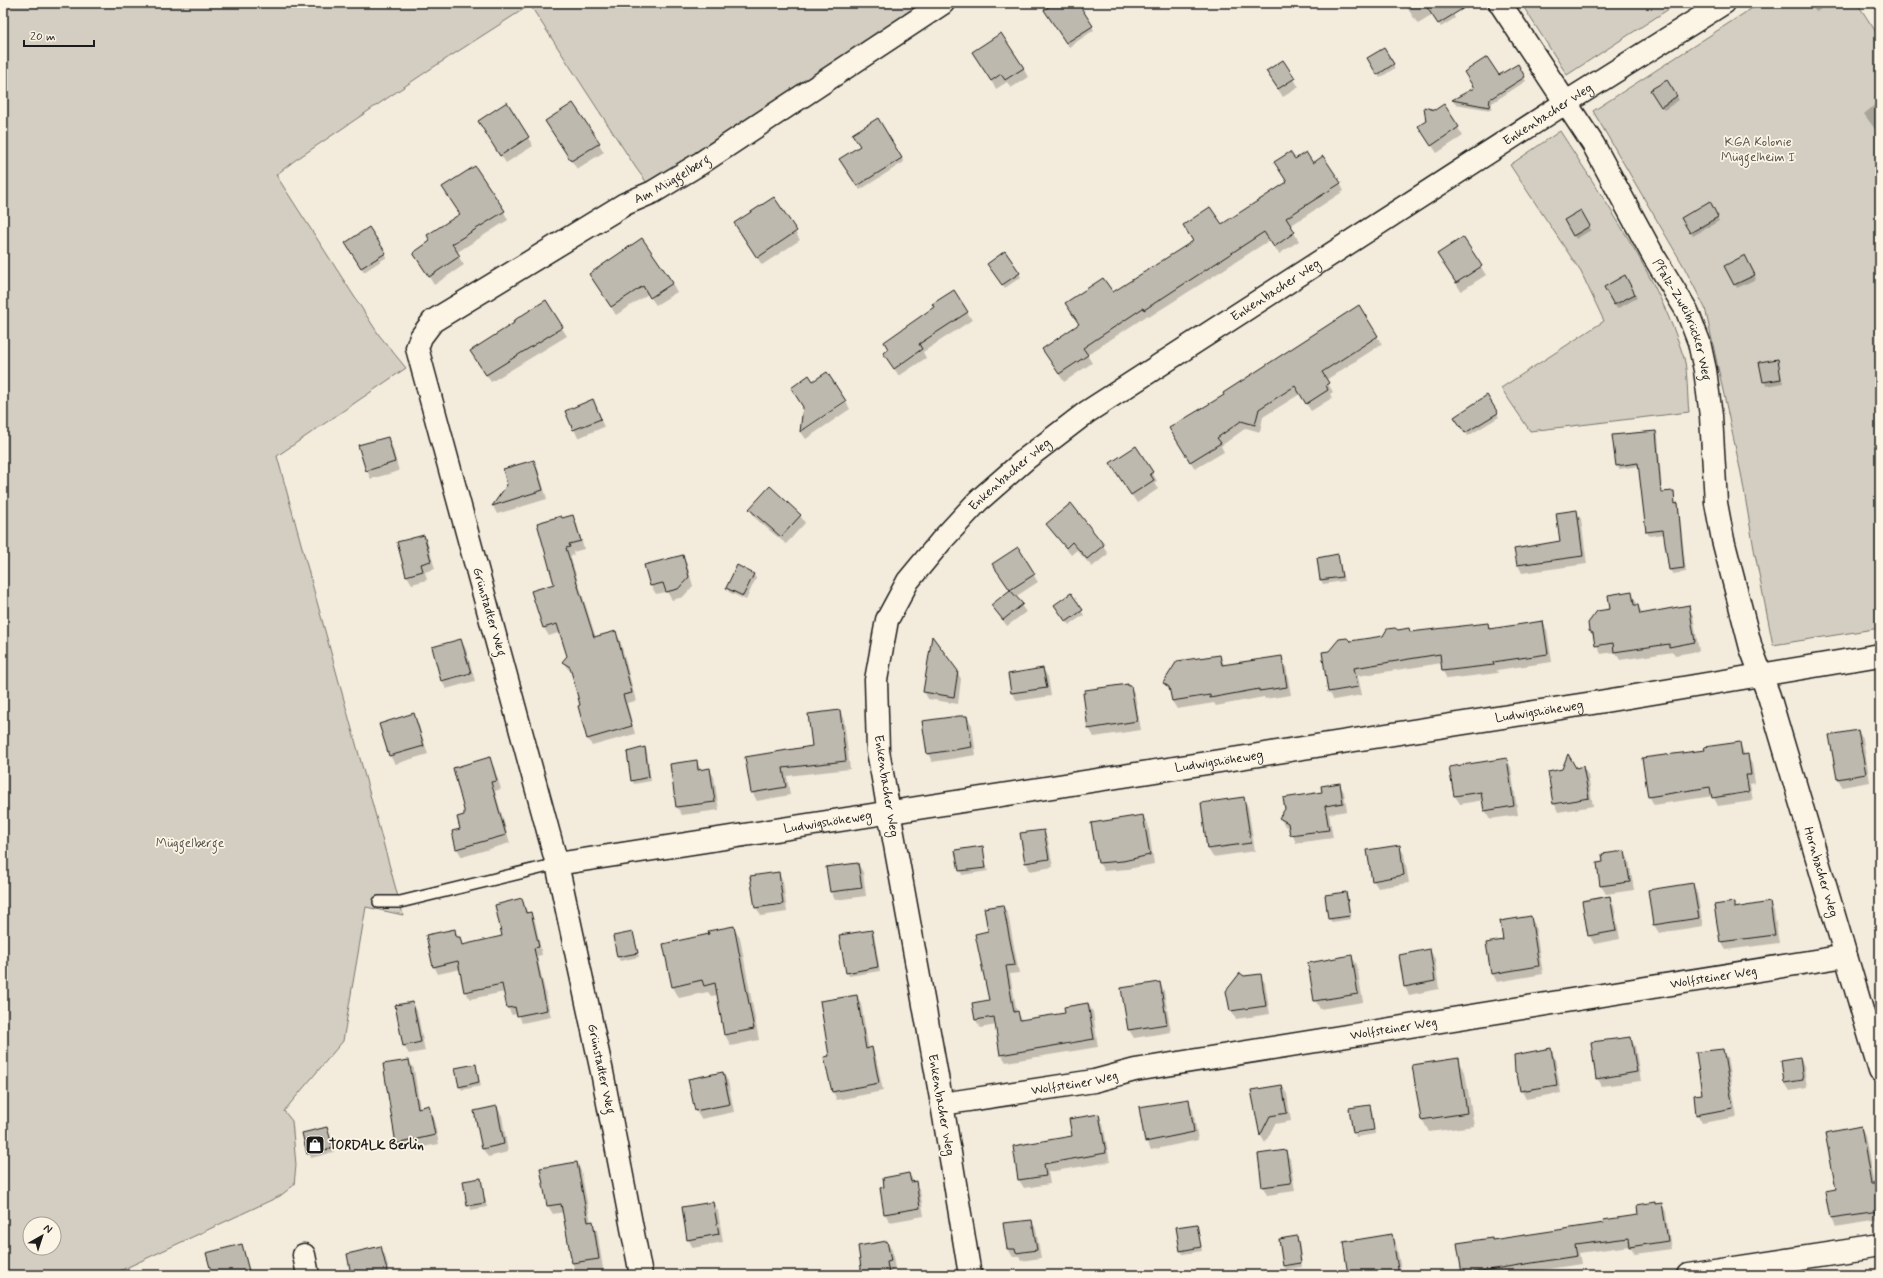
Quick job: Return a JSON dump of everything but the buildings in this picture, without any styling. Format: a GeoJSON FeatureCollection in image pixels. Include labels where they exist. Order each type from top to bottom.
{"type":"FeatureCollection","features":[{"type":"Feature","properties":{"kind":"street","name":"Am Müggelberg"},"geometry":{"type":"LineString","coordinates":[[420,362],[417,348],[421,337],[433,321],[625,204],[653,192],[701,163],[943,3]]}},
{"type":"Feature","properties":{"kind":"street","name":"Pfalz-Zweibrücker Weg"},"geometry":{"type":"LineString","coordinates":[[1500,3],[1593,144],[1653,254],[1687,311],[1699,342],[1706,370],[1711,416],[1716,503],[1723,540],[1751,648],[1761,674]]}},
{"type":"Feature","properties":{"kind":"street","name":"Enkenbacher Weg"},"geometry":{"type":"LineString","coordinates":[[970,1275],[942,1104],[878,751],[876,680],[887,620],[908,581],[942,540],[978,502],[1027,458],[1087,412],[1565,103],[1724,3]]}},
{"type":"Feature","properties":{"kind":"street","name":"Grünstadter Weg"},"geometry":{"type":"LineString","coordinates":[[420,362],[557,864],[602,1072],[641,1275]]}},
{"type":"Feature","properties":{"kind":"street","name":"Ludwigshöheweg"},"geometry":{"type":"LineString","coordinates":[[557,864],[1585,704],[1880,655]]}},
{"type":"Feature","properties":{"kind":"street","name":"Hornbacher Weg"},"geometry":{"type":"LineString","coordinates":[[1761,674],[1880,1071]]}},
{"type":"Feature","properties":{"kind":"street","name":"Wolfsteiner Weg"},"geometry":{"type":"LineString","coordinates":[[942,1104],[1094,1081],[1135,1070],[1846,956]]}},
{"type":"Feature","properties":{"kind":"street"},"geometry":{"type":"LineString","coordinates":[[1688,1275],[1880,1246]]}},
{"type":"Feature","properties":{"kind":"lane"},"geometry":{"type":"LineString","coordinates":[[379,902],[400,902],[557,864]]}},
{"type":"Feature","properties":{"kind":"green space","name":"Müggelberge"},"geometry":{"type":"Polygon","coordinates":[[[3,3],[930,3],[650,187],[636,168],[530,5],[429,70],[294,161],[276,175],[379,335],[406,368],[277,456],[403,915],[366,907],[343,1041],[284,1111],[292,1121],[296,1165],[294,1185],[280,1196],[111,1275],[3,1275],[3,3]]]}},
{"type":"Feature","properties":{"kind":"green space"},"geometry":{"type":"Polygon","coordinates":[[[1521,3],[1678,3],[1567,75],[1521,3]]]}},
{"type":"Feature","properties":{"kind":"green space","name":"KGA Kolonie Müggelheim I"},"geometry":{"type":"Polygon","coordinates":[[[1760,3],[1857,3],[1880,38],[1880,628],[1773,645],[1741,473],[1705,308],[1683,265],[1593,111],[1760,3]]]}},
{"type":"Feature","properties":{"kind":"green space"},"geometry":{"type":"Polygon","coordinates":[[[1560,131],[1630,241],[1660,298],[1684,358],[1689,412],[1530,431],[1501,388],[1604,321],[1581,272],[1510,165],[1560,131]]]}},
{"type":"Feature","properties":{"kind":"place","name":"TORDALK Berlin"},"geometry":{"type":"Point","coordinates":[315,1145]}}]}
